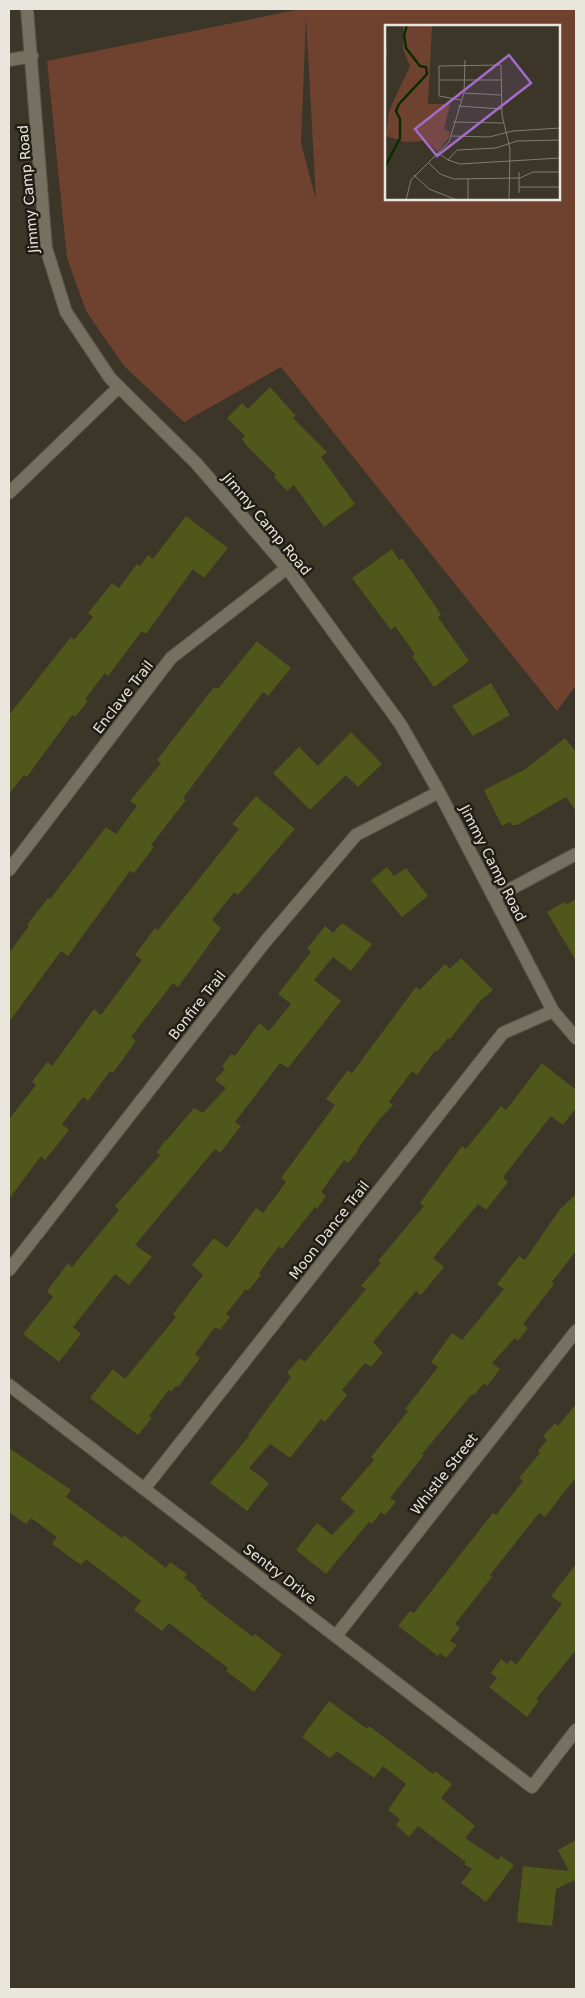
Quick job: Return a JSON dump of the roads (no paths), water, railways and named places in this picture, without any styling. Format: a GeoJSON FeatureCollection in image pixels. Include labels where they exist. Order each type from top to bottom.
{"type":"FeatureCollection","features":[{"type":"Feature","properties":{"kind":"street","name":"Jimmy Camp Road"},"geometry":{"type":"LineString","coordinates":[[27,9],[46,248],[66,312],[110,378],[196,463],[287,568],[401,725],[439,792],[553,1011],[576,1038]]}},
{"type":"Feature","properties":{"kind":"street"},"geometry":{"type":"LineString","coordinates":[[9,60],[32,56]]}},
{"type":"Feature","properties":{"kind":"street"},"geometry":{"type":"LineString","coordinates":[[9,493],[119,387]]}},
{"type":"Feature","properties":{"kind":"street","name":"Enclave Trail"},"geometry":{"type":"LineString","coordinates":[[9,870],[171,658],[287,568]]}},
{"type":"Feature","properties":{"kind":"street","name":"Bonfire Trail"},"geometry":{"type":"LineString","coordinates":[[9,1270],[265,942],[356,835],[439,792]]}},
{"type":"Feature","properties":{"kind":"street"},"geometry":{"type":"LineString","coordinates":[[494,898],[576,854]]}},
{"type":"Feature","properties":{"kind":"street","name":"Moon Dance Trail"},"geometry":{"type":"LineString","coordinates":[[144,1488],[503,1033],[553,1011]]}},
{"type":"Feature","properties":{"kind":"street","name":"Whistle Street"},"geometry":{"type":"LineString","coordinates":[[336,1636],[576,1331]]}},
{"type":"Feature","properties":{"kind":"street","name":"Sentry Drive"},"geometry":{"type":"LineString","coordinates":[[9,1385],[532,1787],[576,1730]]}}]}
